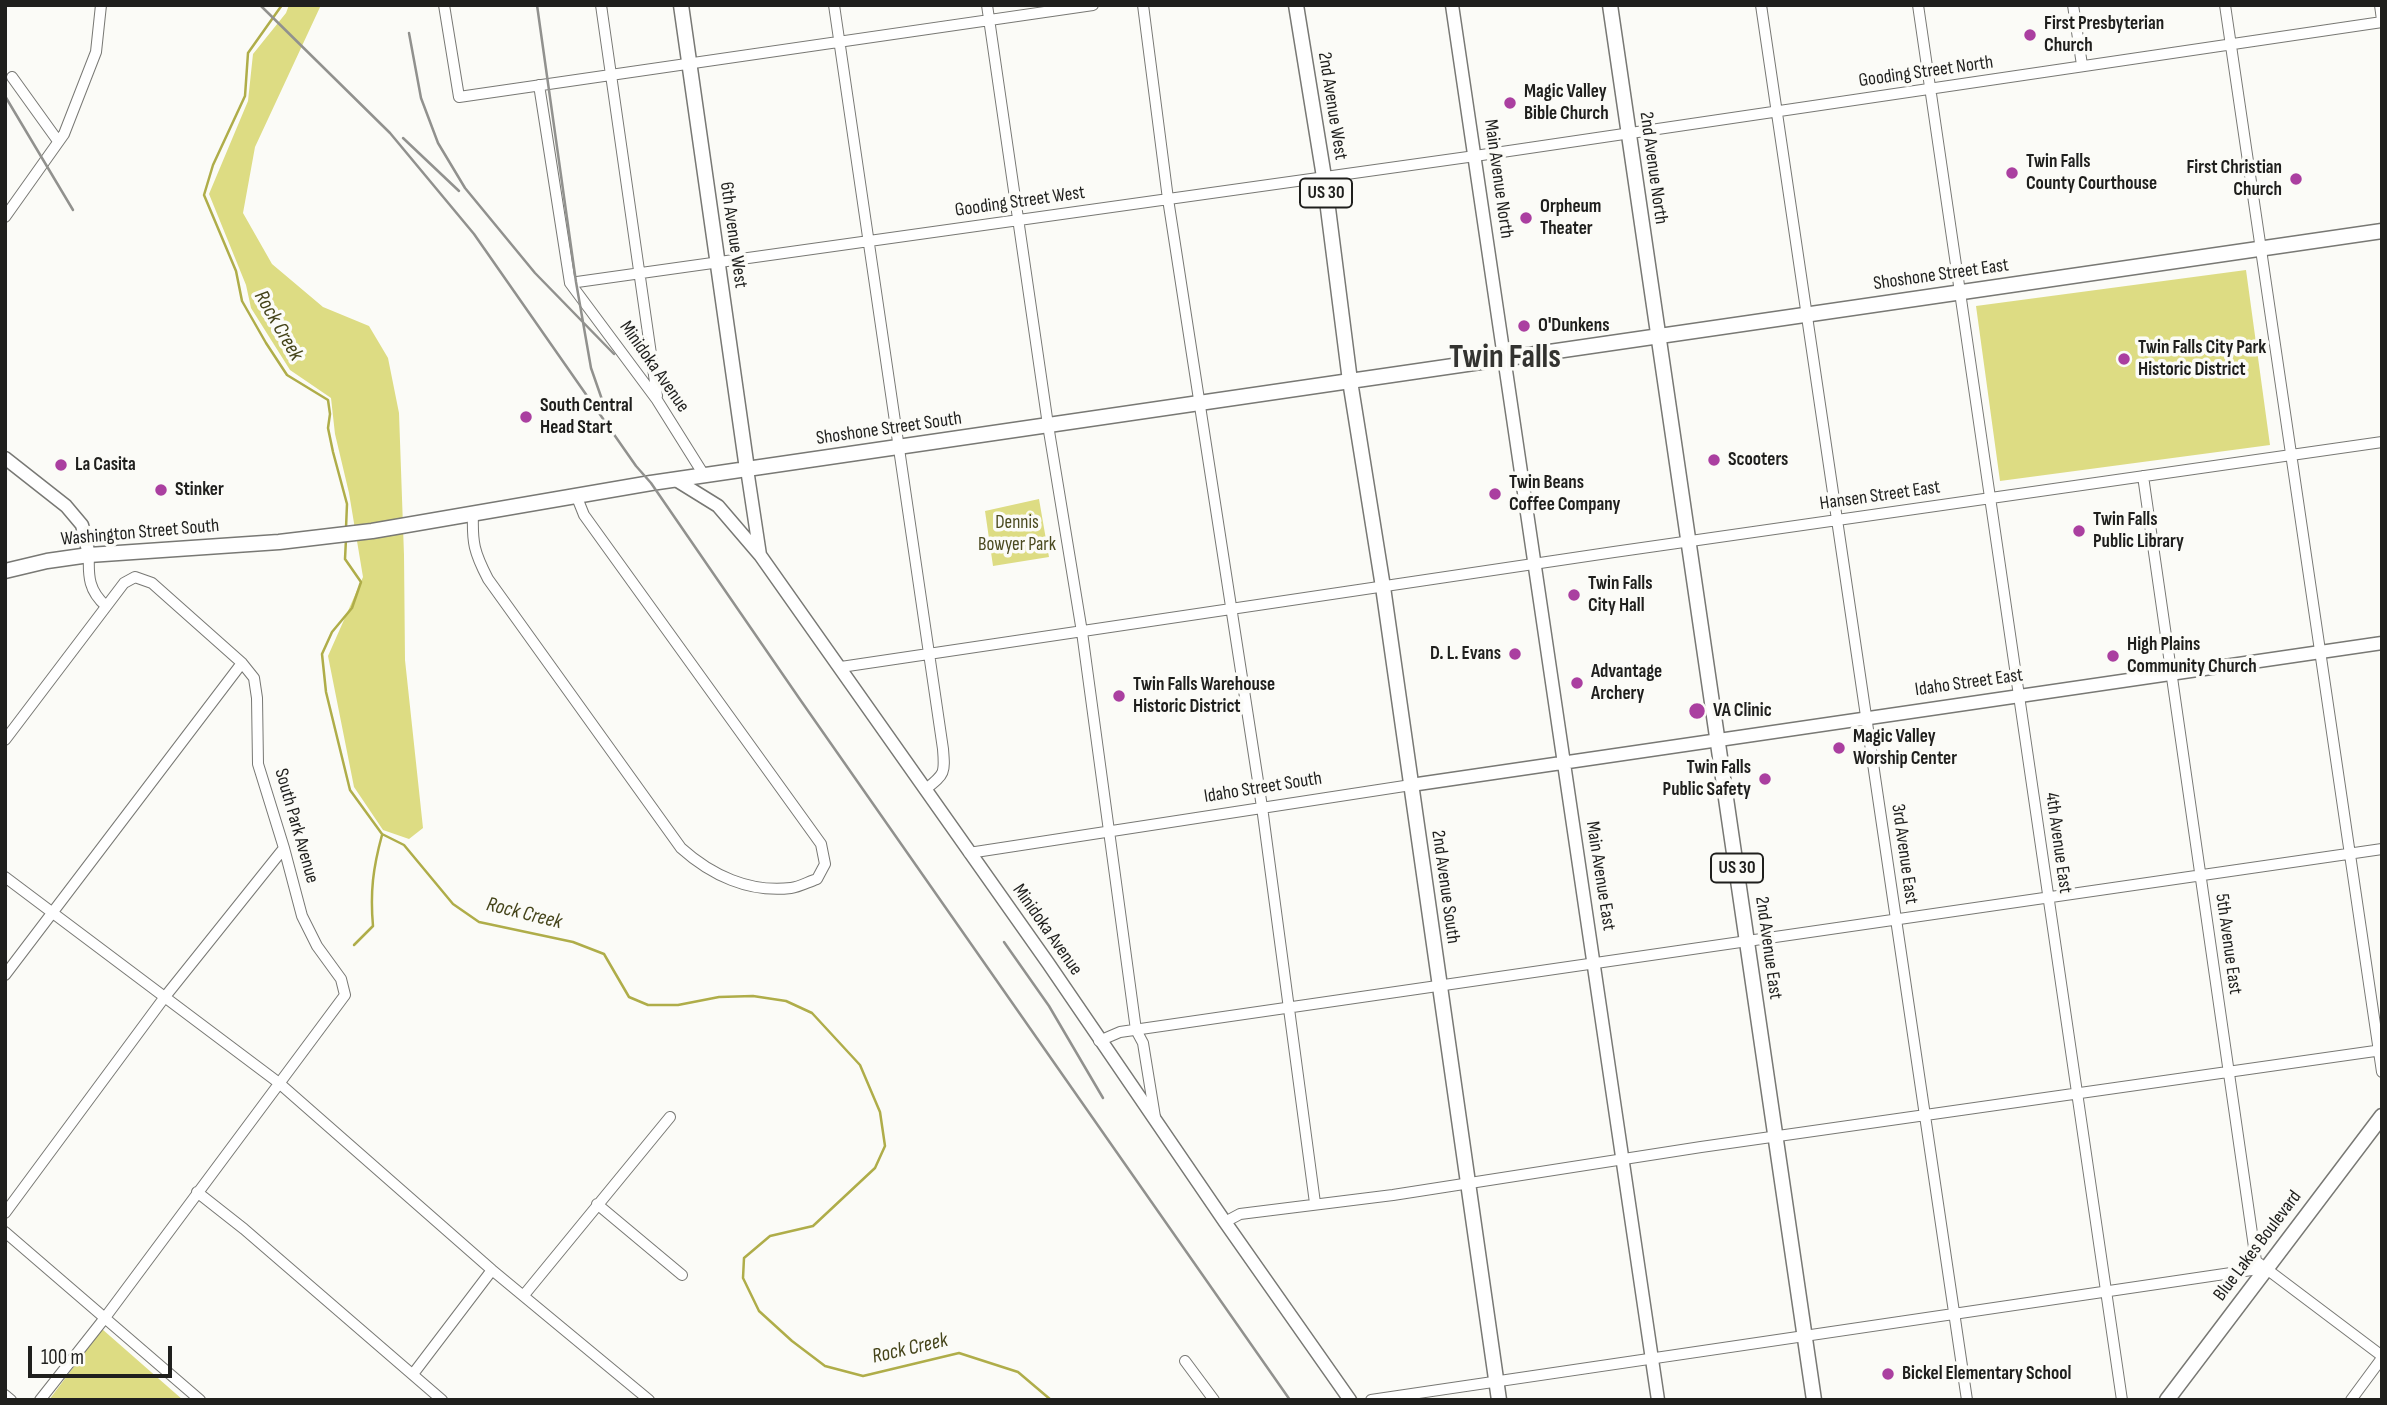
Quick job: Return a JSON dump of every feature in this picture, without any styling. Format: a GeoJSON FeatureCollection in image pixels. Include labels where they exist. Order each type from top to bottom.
{"type":"FeatureCollection","features":[{"type":"Feature","properties":{"kind":"main road","name":"6th Avenue West"},"geometry":{"type":"LineString","coordinates":[[681,5],[747,469]]}},
{"type":"Feature","properties":{"kind":"main road","name":"2nd Avenue West"},"geometry":{"type":"LineString","coordinates":[[1296,5],[1324,177],[1350,381]]}},
{"type":"Feature","properties":{"kind":"main road","name":"2nd Avenue North"},"geometry":{"type":"LineString","coordinates":[[1610,5],[1658,336]]}},
{"type":"Feature","properties":{"kind":"main road","name":"Shoshone Street East"},"geometry":{"type":"LineString","coordinates":[[1505,358],[2382,231]]}},
{"type":"Feature","properties":{"kind":"main road","name":"2nd Avenue East"},"geometry":{"type":"LineString","coordinates":[[1658,336],[1814,1400]]}},
{"type":"Feature","properties":{"kind":"main road","name":"Shoshone Street South"},"geometry":{"type":"LineString","coordinates":[[279,542],[372,531],[704,475],[1505,358]]}},
{"type":"Feature","properties":{"kind":"main road","name":"2nd Avenue South"},"geometry":{"type":"LineString","coordinates":[[1350,381],[1383,587],[1499,1400]]}},
{"type":"Feature","properties":{"kind":"main road","name":"Washington Street South"},"geometry":{"type":"LineString","coordinates":[[5,570],[89,555],[279,542]]}},
{"type":"Feature","properties":{"kind":"main road","name":"Blue Lakes Boulevard"},"geometry":{"type":"LineString","coordinates":[[2167,1400],[2382,1116]]}},
{"type":"Feature","properties":{"kind":"street"},"geometry":{"type":"LineString","coordinates":[[5,217],[58,141],[78,99],[96,52],[101,5]]}},
{"type":"Feature","properties":{"kind":"street"},"geometry":{"type":"LineString","coordinates":[[444,5],[459,96],[1093,5]]}},
{"type":"Feature","properties":{"kind":"street"},"geometry":{"type":"LineString","coordinates":[[601,5],[657,400]]}},
{"type":"Feature","properties":{"kind":"street"},"geometry":{"type":"LineString","coordinates":[[834,5],[944,771],[941,778],[926,789]]}},
{"type":"Feature","properties":{"kind":"street"},"geometry":{"type":"LineString","coordinates":[[987,5],[1048,425],[1082,632],[1136,1030],[1143,1043],[1155,1121]]}},
{"type":"Feature","properties":{"kind":"street"},"geometry":{"type":"LineString","coordinates":[[1143,5],[1168,199],[1262,807],[1315,1203]]}},
{"type":"Feature","properties":{"kind":"street","name":"Main Avenue North"},"geometry":{"type":"LineString","coordinates":[[1452,5],[1505,358]]}},
{"type":"Feature","properties":{"kind":"street","name":"3rd Avenue East"},"geometry":{"type":"LineString","coordinates":[[1761,5],[1968,1400]]}},
{"type":"Feature","properties":{"kind":"street","name":"4th Avenue East"},"geometry":{"type":"LineString","coordinates":[[1918,5],[2122,1400]]}},
{"type":"Feature","properties":{"kind":"street"},"geometry":{"type":"LineString","coordinates":[[2073,5],[2082,65]]}},
{"type":"Feature","properties":{"kind":"street"},"geometry":{"type":"LineString","coordinates":[[2225,5],[2382,1072]]}},
{"type":"Feature","properties":{"kind":"street"},"geometry":{"type":"LineString","coordinates":[[2379,5],[2382,21]]}},
{"type":"Feature","properties":{"kind":"street","name":"Gooding Street North"},"geometry":{"type":"LineString","coordinates":[[1475,156],[2382,21]]}},
{"type":"Feature","properties":{"kind":"street"},"geometry":{"type":"LineString","coordinates":[[12,77],[58,141]]}},
{"type":"Feature","properties":{"kind":"street"},"geometry":{"type":"LineString","coordinates":[[539,85],[570,283]]}},
{"type":"Feature","properties":{"kind":"street","name":"Gooding Street West"},"geometry":{"type":"LineString","coordinates":[[570,283],[1475,156]]}},
{"type":"Feature","properties":{"kind":"street","name":"Minidoka Avenue"},"geometry":{"type":"LineString","coordinates":[[570,283],[657,400],[704,475]]}},
{"type":"Feature","properties":{"kind":"street","name":"Main Avenue East"},"geometry":{"type":"LineString","coordinates":[[1505,358],[1658,1400]]}},
{"type":"Feature","properties":{"kind":"street","name":"Hansen Street East"},"geometry":{"type":"LineString","coordinates":[[841,667],[1688,541],[2382,442]]}},
{"type":"Feature","properties":{"kind":"street"},"geometry":{"type":"LineString","coordinates":[[5,458],[66,506],[82,526],[89,555],[90,587],[94,596],[106,606],[5,740]]}},
{"type":"Feature","properties":{"kind":"street","name":"Minidoka Avenue"},"geometry":{"type":"LineString","coordinates":[[747,469],[760,555],[1048,963],[1099,1041],[1350,1400]]}},
{"type":"Feature","properties":{"kind":"street","name":"5th Avenue East"},"geometry":{"type":"LineString","coordinates":[[2143,476],[2256,1261],[2265,1268]]}},
{"type":"Feature","properties":{"kind":"street"},"geometry":{"type":"LineString","coordinates":[[676,480],[718,506],[760,555]]}},
{"type":"Feature","properties":{"kind":"street"},"geometry":{"type":"LineString","coordinates":[[469,514],[475,553],[488,579],[681,848],[699,864],[743,884],[764,888],[792,888],[817,879],[825,864],[821,844],[584,515],[576,495]]}},
{"type":"Feature","properties":{"kind":"street","name":"South Park Avenue"},"geometry":{"type":"LineString","coordinates":[[106,606],[124,583],[135,577],[152,583],[242,663],[254,678],[258,764],[302,915],[317,946],[341,979],[345,995],[279,1083]]}},
{"type":"Feature","properties":{"kind":"street","name":"Idaho Street East"},"geometry":{"type":"LineString","coordinates":[[1563,762],[2382,643]]}},
{"type":"Feature","properties":{"kind":"street"},"geometry":{"type":"LineString","coordinates":[[5,975],[242,663]]}},
{"type":"Feature","properties":{"kind":"street","name":"Idaho Street South"},"geometry":{"type":"LineString","coordinates":[[969,853],[1563,762]]}},
{"type":"Feature","properties":{"kind":"street"},"geometry":{"type":"LineString","coordinates":[[5,1213],[164,998],[284,848]]}},
{"type":"Feature","properties":{"kind":"street"},"geometry":{"type":"LineString","coordinates":[[1099,1041],[1120,1032],[2382,849]]}},
{"type":"Feature","properties":{"kind":"street"},"geometry":{"type":"LineString","coordinates":[[5,877],[279,1083],[492,1270],[649,1400]]}},
{"type":"Feature","properties":{"kind":"street"},"geometry":{"type":"LineString","coordinates":[[1225,1222],[1240,1214],[1393,1195],[1622,1158],[2380,1050]]}},
{"type":"Feature","properties":{"kind":"street"},"geometry":{"type":"LineString","coordinates":[[40,1400],[104,1319],[279,1083]]}},
{"type":"Feature","properties":{"kind":"street"},"geometry":{"type":"LineString","coordinates":[[524,1294],[670,1117]]}},
{"type":"Feature","properties":{"kind":"street"},"geometry":{"type":"LineString","coordinates":[[197,1192],[255,1238],[442,1400]]}},
{"type":"Feature","properties":{"kind":"street"},"geometry":{"type":"LineString","coordinates":[[597,1204],[681,1275]]}},
{"type":"Feature","properties":{"kind":"street"},"geometry":{"type":"LineString","coordinates":[[5,1232],[200,1400]]}},
{"type":"Feature","properties":{"kind":"street"},"geometry":{"type":"LineString","coordinates":[[1371,1400],[2265,1268],[2382,1357],[2350,1400]]}},
{"type":"Feature","properties":{"kind":"street"},"geometry":{"type":"LineString","coordinates":[[413,1374],[492,1270]]}},
{"type":"Feature","properties":{"kind":"street"},"geometry":{"type":"LineString","coordinates":[[1185,1362],[1214,1400]]}},
{"type":"Feature","properties":{"kind":"street"},"geometry":{"type":"LineString","coordinates":[[5,1395],[11,1400]]}},
{"type":"Feature","properties":{"kind":"green space"},"geometry":{"type":"Polygon","coordinates":[[[289,5],[321,5],[255,147],[243,213],[272,264],[323,307],[369,326],[388,358],[399,413],[405,660],[423,828],[409,839],[383,830],[354,787],[328,656],[363,577],[349,493],[335,434],[331,398],[290,370],[251,308],[246,285],[209,194],[248,101],[253,54],[286,13],[289,5]]]}},
{"type":"Feature","properties":{"kind":"green space"},"geometry":{"type":"Polygon","coordinates":[[[2246,270],[2270,445],[2000,481],[1976,306],[2246,270]]]}},
{"type":"Feature","properties":{"kind":"green space","name":"Dennis Bowyer Park"},"geometry":{"type":"Polygon","coordinates":[[[1039,499],[1049,557],[993,566],[985,511],[1039,499]]]}},
{"type":"Feature","properties":{"kind":"green space"},"geometry":{"type":"Polygon","coordinates":[[[102,1329],[183,1400],[49,1400],[102,1329]]]}},
{"type":"Feature","properties":{"kind":"waterway","name":"Rock Creek"},"geometry":{"type":"LineString","coordinates":[[282,5],[248,53],[245,96],[213,165],[204,195],[236,271],[242,301],[266,343],[287,375],[328,400],[328,428],[347,504],[346,528]]}},
{"type":"Feature","properties":{"kind":"waterway","name":"Rock Creek"},"geometry":{"type":"LineString","coordinates":[[346,539],[345,559],[361,582],[352,608],[332,632],[322,654],[326,692],[350,790],[382,834],[404,845],[453,904],[479,922],[573,942],[604,954],[629,997],[648,1005],[678,1005],[719,997],[753,996],[786,1001],[812,1013],[860,1065],[880,1112],[885,1146],[875,1168],[813,1226],[770,1236],[744,1258],[743,1278],[759,1311],[825,1366],[863,1376],[959,1353],[1018,1372],[1051,1400]]}},
{"type":"Feature","properties":{"kind":"waterway"},"geometry":{"type":"LineString","coordinates":[[354,945],[373,926],[373,880],[382,835]]}},
{"type":"Feature","properties":{"kind":"railway"},"geometry":{"type":"LineString","coordinates":[[260,5],[390,133],[474,234],[636,466],[651,483],[1290,1400]]}},
{"type":"Feature","properties":{"kind":"railway"},"geometry":{"type":"LineString","coordinates":[[537,5],[576,282],[591,368],[606,411]]}},
{"type":"Feature","properties":{"kind":"railway"},"geometry":{"type":"LineString","coordinates":[[409,33],[421,98],[438,143],[465,188],[535,273],[614,354]]}},
{"type":"Feature","properties":{"kind":"railway"},"geometry":{"type":"LineString","coordinates":[[5,96],[73,210]]}},
{"type":"Feature","properties":{"kind":"railway"},"geometry":{"type":"LineString","coordinates":[[403,138],[459,191]]}},
{"type":"Feature","properties":{"kind":"railway"},"geometry":{"type":"LineString","coordinates":[[1004,942],[1049,1006],[1103,1098]]}},
{"type":"Feature","properties":{"kind":"place","name":"First Presbyterian Church"},"geometry":{"type":"Point","coordinates":[2030,35]}},
{"type":"Feature","properties":{"kind":"place","name":"Magic Valley Bible Church"},"geometry":{"type":"Point","coordinates":[1510,103]}},
{"type":"Feature","properties":{"kind":"place","name":"Twin Falls County Courthouse"},"geometry":{"type":"Point","coordinates":[2012,173]}},
{"type":"Feature","properties":{"kind":"place","name":"First Christian Church"},"geometry":{"type":"Point","coordinates":[2296,179]}},
{"type":"Feature","properties":{"kind":"place","name":"Orpheum Theater"},"geometry":{"type":"Point","coordinates":[1526,218]}},
{"type":"Feature","properties":{"kind":"place","name":"O'Dunkens"},"geometry":{"type":"Point","coordinates":[1524,326]}},
{"type":"Feature","properties":{"kind":"place","name":"Twin Falls City Park Historic District"},"geometry":{"type":"Point","coordinates":[2124,359]}},
{"type":"Feature","properties":{"kind":"place","name":"South Central Head Start"},"geometry":{"type":"Point","coordinates":[526,417]}},
{"type":"Feature","properties":{"kind":"place","name":"Scooters"},"geometry":{"type":"Point","coordinates":[1714,460]}},
{"type":"Feature","properties":{"kind":"place","name":"La Casita"},"geometry":{"type":"Point","coordinates":[61,465]}},
{"type":"Feature","properties":{"kind":"place","name":"Stinker"},"geometry":{"type":"Point","coordinates":[161,490]}},
{"type":"Feature","properties":{"kind":"place","name":"Twin Beans Coffee Company"},"geometry":{"type":"Point","coordinates":[1495,494]}},
{"type":"Feature","properties":{"kind":"place","name":"Twin Falls Public Library"},"geometry":{"type":"Point","coordinates":[2079,531]}},
{"type":"Feature","properties":{"kind":"place","name":"Twin Falls City Hall"},"geometry":{"type":"Point","coordinates":[1574,595]}},
{"type":"Feature","properties":{"kind":"place","name":"D. L. Evans"},"geometry":{"type":"Point","coordinates":[1515,654]}},
{"type":"Feature","properties":{"kind":"place","name":"High Plains Community Church"},"geometry":{"type":"Point","coordinates":[2113,656]}},
{"type":"Feature","properties":{"kind":"place","name":"Advantage Archery"},"geometry":{"type":"Point","coordinates":[1577,683]}},
{"type":"Feature","properties":{"kind":"place","name":"Twin Falls Warehouse Historic District"},"geometry":{"type":"Point","coordinates":[1119,696]}},
{"type":"Feature","properties":{"kind":"place","name":"VA Clinic"},"geometry":{"type":"Point","coordinates":[1697,711]}},
{"type":"Feature","properties":{"kind":"place","name":"Magic Valley Worship Center"},"geometry":{"type":"Point","coordinates":[1839,748]}},
{"type":"Feature","properties":{"kind":"place","name":"Twin Falls Public Safety"},"geometry":{"type":"Point","coordinates":[1765,779]}},
{"type":"Feature","properties":{"kind":"place","name":"Bickel Elementary School"},"geometry":{"type":"Point","coordinates":[1888,1374]}},
{"type":"Feature","properties":{"kind":"district","name":"Twin Falls"},"geometry":{"type":"Point","coordinates":[1505,359]}}]}
